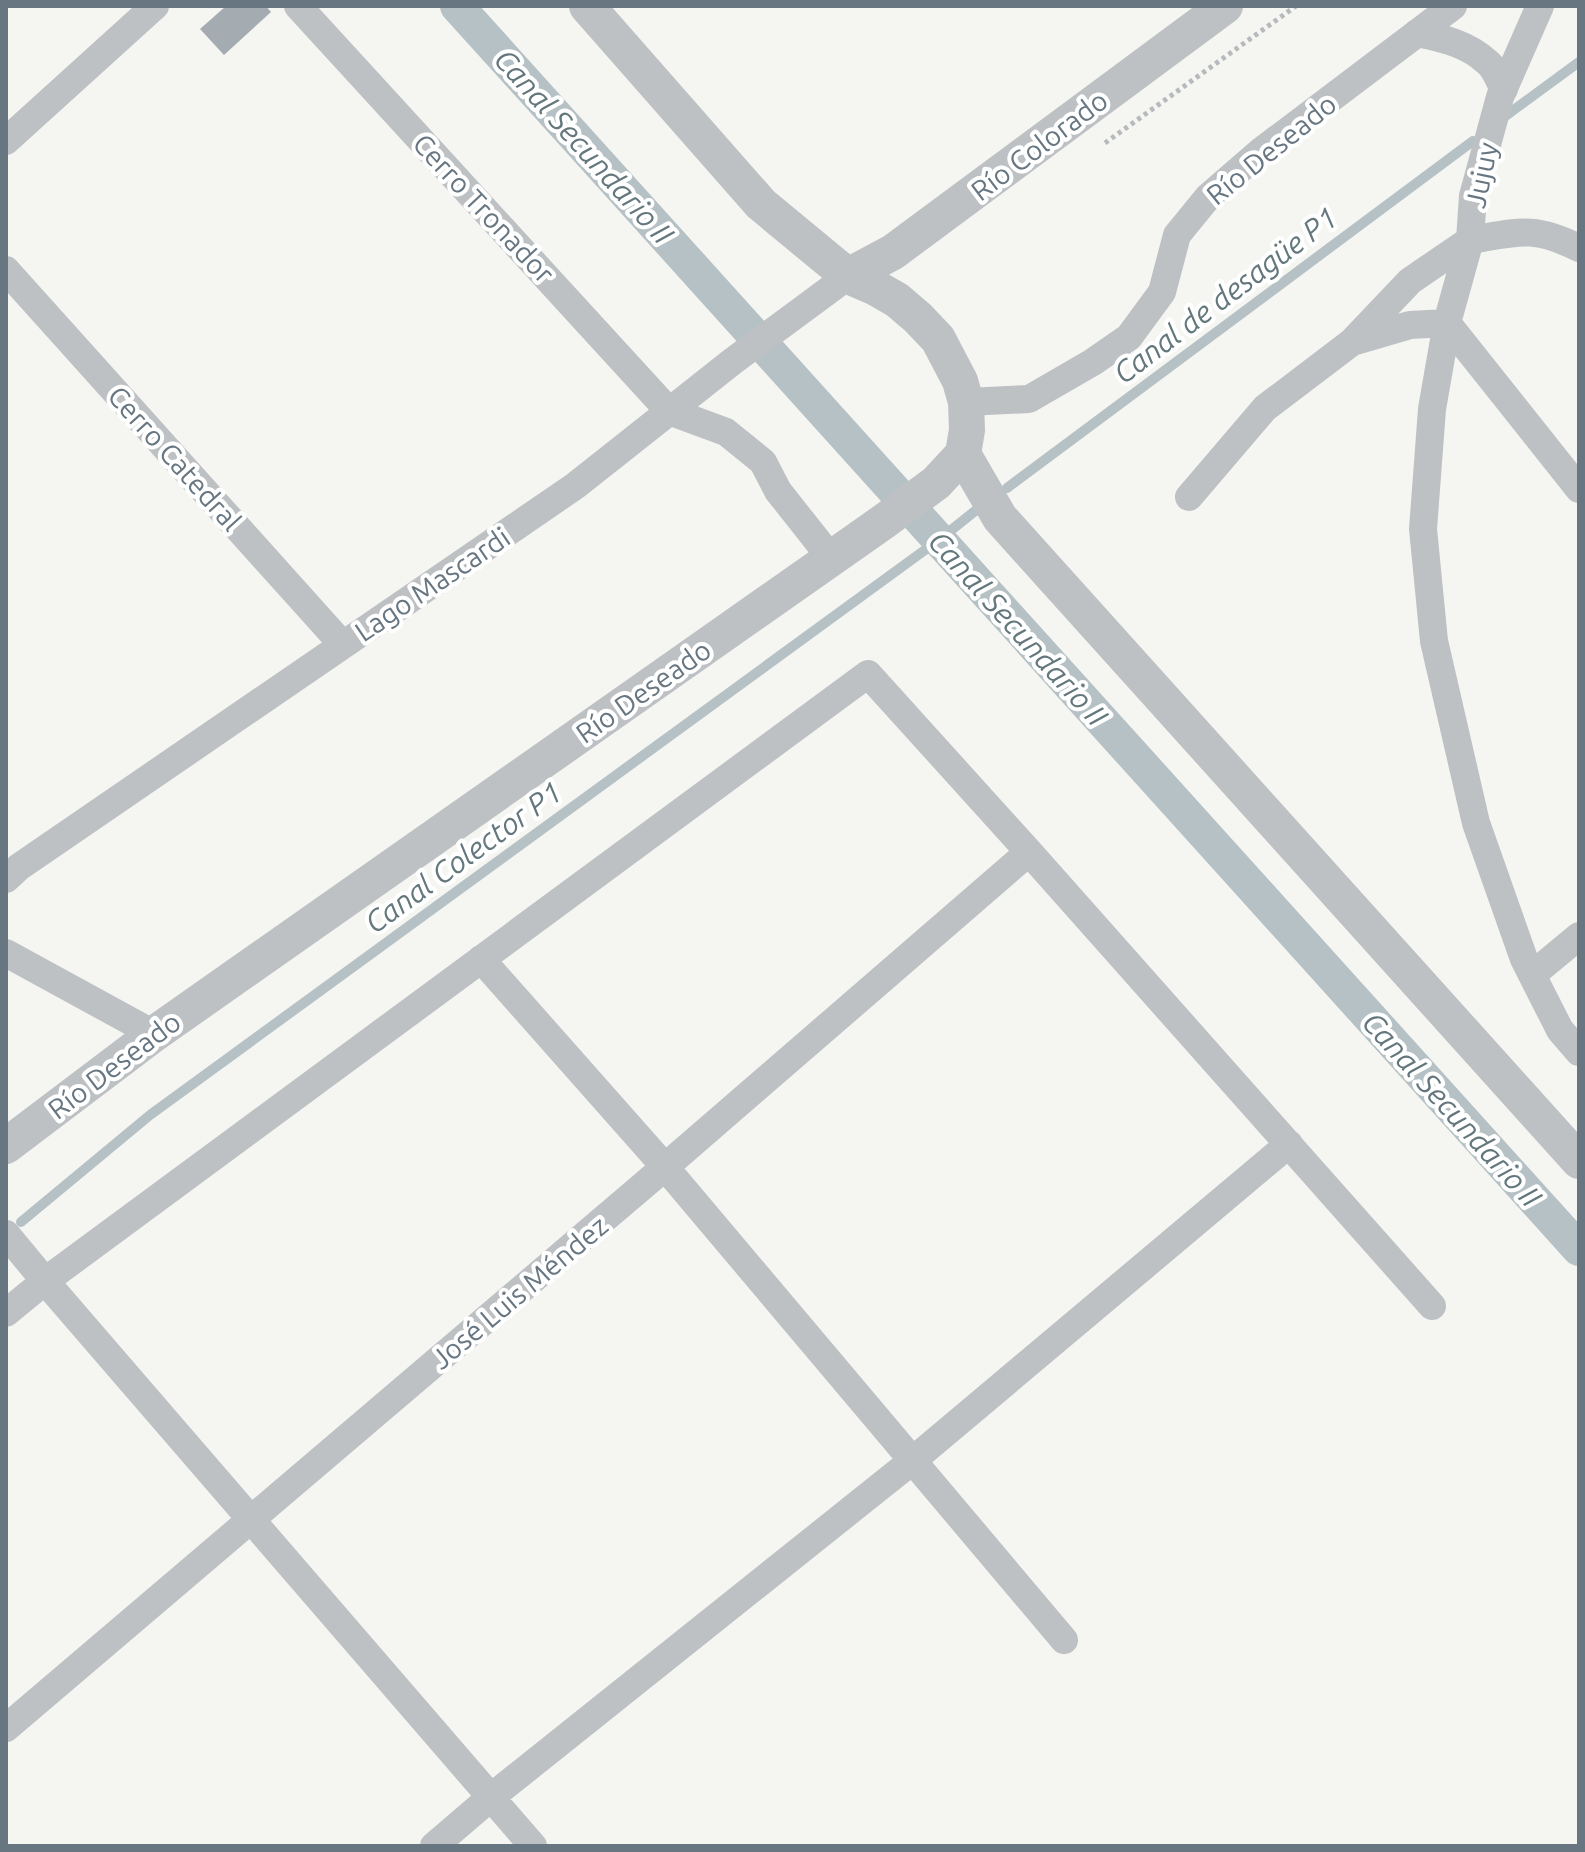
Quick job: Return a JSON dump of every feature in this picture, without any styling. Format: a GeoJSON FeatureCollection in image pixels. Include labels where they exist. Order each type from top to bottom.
{"type":"FeatureCollection","features":[{"type":"Feature","properties":{"kind":"street"},"geometry":{"type":"LineString","coordinates":[[6,141],[155,6]]}},
{"type":"Feature","properties":{"kind":"street","name":"Cerro Tronador"},"geometry":{"type":"LineString","coordinates":[[298,6],[669,411]]}},
{"type":"Feature","properties":{"kind":"street"},"geometry":{"type":"LineString","coordinates":[[587,6],[761,204],[848,276],[897,300],[938,339],[960,381],[966,402],[967,430],[963,454],[1000,518],[1579,1161]]}},
{"type":"Feature","properties":{"kind":"street","name":"Río Colorado"},"geometry":{"type":"LineString","coordinates":[[848,276],[893,252],[1225,6]]}},
{"type":"Feature","properties":{"kind":"street","name":"Río Deseado"},"geometry":{"type":"LineString","coordinates":[[966,402],[1029,399],[1129,337],[1162,292],[1177,235],[1208,197],[1260,152],[1453,6]]}},
{"type":"Feature","properties":{"kind":"street","name":"Jujuy"},"geometry":{"type":"LineString","coordinates":[[1540,6],[1504,89],[1473,196],[1470,240],[1526,230],[1556,237],[1579,248]]}},
{"type":"Feature","properties":{"kind":"street"},"geometry":{"type":"LineString","coordinates":[[1417,33],[1447,38],[1472,51],[1490,63],[1504,89]]}},
{"type":"Feature","properties":{"kind":"street"},"geometry":{"type":"LineString","coordinates":[[1470,240],[1447,323],[1432,409],[1423,529],[1434,641],[1476,823],[1524,959],[1560,1030],[1579,1052]]}},
{"type":"Feature","properties":{"kind":"street"},"geometry":{"type":"LineString","coordinates":[[1189,497],[1265,408],[1352,342],[1410,281],[1470,240]]}},
{"type":"Feature","properties":{"kind":"street","name":"Cerro Catedral"},"geometry":{"type":"LineString","coordinates":[[6,270],[343,645]]}},
{"type":"Feature","properties":{"kind":"street","name":"Lago Mascardi"},"geometry":{"type":"LineString","coordinates":[[10,866],[343,645],[575,486],[733,361],[848,276]]}},
{"type":"Feature","properties":{"kind":"street"},"geometry":{"type":"LineString","coordinates":[[1352,342],[1410,325],[1447,323]]}},
{"type":"Feature","properties":{"kind":"street"},"geometry":{"type":"LineString","coordinates":[[1447,323],[1579,489]]}},
{"type":"Feature","properties":{"kind":"street"},"geometry":{"type":"LineString","coordinates":[[669,411],[726,432],[763,462],[778,491],[831,558]]}},
{"type":"Feature","properties":{"kind":"street","name":"Río Deseado"},"geometry":{"type":"LineString","coordinates":[[6,1146],[154,1034],[883,522],[936,483],[963,454]]}},
{"type":"Feature","properties":{"kind":"street"},"geometry":{"type":"LineString","coordinates":[[6,1313],[45,1281],[868,674],[1432,1306]]}},
{"type":"Feature","properties":{"kind":"street","name":"José Luis Méndez"},"geometry":{"type":"LineString","coordinates":[[6,1728],[665,1167],[1029,852]]}},
{"type":"Feature","properties":{"kind":"street"},"geometry":{"type":"LineString","coordinates":[[1532,975],[1579,936]]}},
{"type":"Feature","properties":{"kind":"street"},"geometry":{"type":"LineString","coordinates":[[6,953],[154,1034]]}},
{"type":"Feature","properties":{"kind":"street"},"geometry":{"type":"LineString","coordinates":[[481,959],[665,1167],[1064,1640]]}},
{"type":"Feature","properties":{"kind":"street"},"geometry":{"type":"LineString","coordinates":[[434,1846],[912,1461],[1289,1144]]}},
{"type":"Feature","properties":{"kind":"street"},"geometry":{"type":"LineString","coordinates":[[6,1234],[533,1846]]}},
{"type":"Feature","properties":{"kind":"path"},"geometry":{"type":"LineString","coordinates":[[1105,143],[1296,6]]}},
{"type":"Feature","properties":{"kind":"building"},"geometry":{"type":"Polygon","coordinates":[[[226,6],[266,6],[271,12],[224,55],[200,29],[226,6]]]}},
{"type":"Feature","properties":{"kind":"waterway","name":"Canal Secundario II"},"geometry":{"type":"LineString","coordinates":[[457,6],[1579,1249]]}},
{"type":"Feature","properties":{"kind":"waterway","name":"Canal de desagüe P1"},"geometry":{"type":"LineString","coordinates":[[1504,117],[1579,62]]}},
{"type":"Feature","properties":{"kind":"waterway","name":"Canal de desagüe P1"},"geometry":{"type":"LineString","coordinates":[[1007,488],[1473,141]]}},
{"type":"Feature","properties":{"kind":"waterway","name":"Canal Colector P1"},"geometry":{"type":"LineString","coordinates":[[21,1222],[150,1115],[975,511]]}}]}
